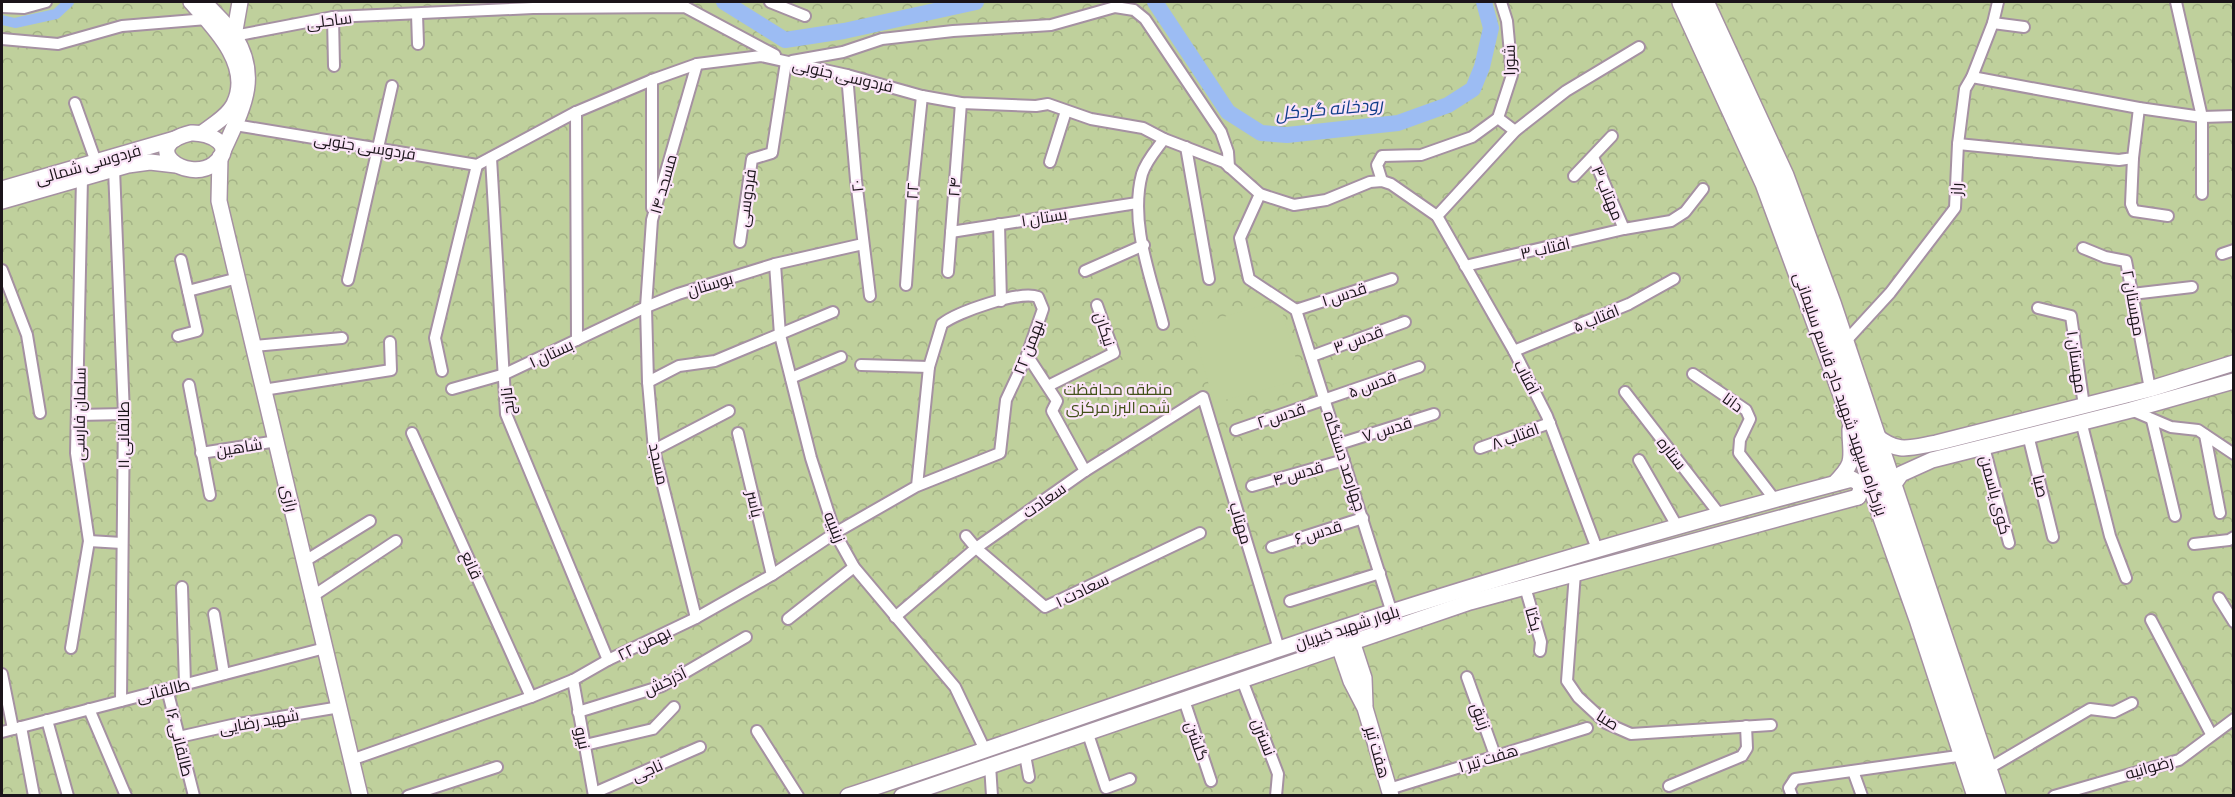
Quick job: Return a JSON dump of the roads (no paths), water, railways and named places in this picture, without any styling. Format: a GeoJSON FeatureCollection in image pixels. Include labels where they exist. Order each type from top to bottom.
{"type":"FeatureCollection","features":[{"type":"Feature","properties":{"kind":"highway","name":"بزرگراه سپهبد شهید حاج قاسم سلیمانی"},"geometry":{"type":"LineString","coordinates":[[1683,2],[1766,183],[1850,411],[1978,795]]}},
{"type":"Feature","properties":{"kind":"highway","name":"بزرگراه سپهبد شهید حاج قاسم سلیمانی"},"geometry":{"type":"LineString","coordinates":[[1703,2],[1783,176],[1844,343],[1995,795]]}},
{"type":"Feature","properties":{"kind":"street"},"geometry":{"type":"LineString","coordinates":[[2,7],[24,8],[46,2]]}},
{"type":"Feature","properties":{"kind":"street"},"geometry":{"type":"LineString","coordinates":[[191,2],[207,19],[232,55],[239,81],[234,106],[202,133]]}},
{"type":"Feature","properties":{"kind":"street"},"geometry":{"type":"LineString","coordinates":[[179,166],[201,169],[209,167],[222,154],[243,108],[248,75],[245,59],[234,36],[204,2]]}},
{"type":"Feature","properties":{"kind":"street"},"geometry":{"type":"LineString","coordinates":[[234,36],[240,2]]}},
{"type":"Feature","properties":{"kind":"street"},"geometry":{"type":"LineString","coordinates":[[770,2],[805,16]]}},
{"type":"Feature","properties":{"kind":"street","name":"شورا"},"geometry":{"type":"LineString","coordinates":[[1498,118],[1512,75],[1507,21],[1501,2]]}},
{"type":"Feature","properties":{"kind":"street","name":"راز"},"geometry":{"type":"LineString","coordinates":[[1844,343],[1890,293],[1955,208],[1958,144],[1965,89],[1993,23],[1998,2]]}},
{"type":"Feature","properties":{"kind":"street"},"geometry":{"type":"LineString","coordinates":[[2176,2],[2202,117],[2202,194]]}},
{"type":"Feature","properties":{"kind":"street","name":"ساحلی"},"geometry":{"type":"LineString","coordinates":[[234,36],[333,17],[533,8],[685,7],[786,62]]}},
{"type":"Feature","properties":{"kind":"street"},"geometry":{"type":"LineString","coordinates":[[786,62],[843,52],[882,39],[953,31],[1051,25],[1115,7],[1126,8],[1134,10],[1145,19],[1221,132],[1228,152],[1228,167]]}},
{"type":"Feature","properties":{"kind":"street"},"geometry":{"type":"LineString","coordinates":[[417,14],[418,44]]}},
{"type":"Feature","properties":{"kind":"street"},"geometry":{"type":"LineString","coordinates":[[333,17],[334,66]]}},
{"type":"Feature","properties":{"kind":"street"},"geometry":{"type":"LineString","coordinates":[[2,39],[58,44],[122,26],[207,19]]}},
{"type":"Feature","properties":{"kind":"street"},"geometry":{"type":"LineString","coordinates":[[1993,23],[2024,27]]}},
{"type":"Feature","properties":{"kind":"street"},"geometry":{"type":"LineString","coordinates":[[1515,131],[1498,118],[1472,137],[1421,155],[1382,156],[1377,165],[1382,181],[1391,184],[1437,216],[1515,131],[1566,91],[1639,47]]}},
{"type":"Feature","properties":{"kind":"street","name":"فردوسی جنوبی"},"geometry":{"type":"LineString","coordinates":[[235,125],[477,165],[576,112],[652,80],[697,64],[762,56],[847,75],[922,96],[961,103],[1036,106],[1048,104],[1091,119],[1143,128],[1164,139],[1224,162],[1260,194],[1294,205],[1326,200],[1370,182],[1382,181]]}},
{"type":"Feature","properties":{"kind":"street","name":"فردوسی"},"geometry":{"type":"LineString","coordinates":[[740,242],[752,159],[772,153],[786,62]]}},
{"type":"Feature","properties":{"kind":"street","name":"مسجد ۱۴"},"geometry":{"type":"LineString","coordinates":[[646,307],[652,220],[697,64]]}},
{"type":"Feature","properties":{"kind":"street","name":"۲۰"},"geometry":{"type":"LineString","coordinates":[[847,75],[870,296]]}},
{"type":"Feature","properties":{"kind":"street"},"geometry":{"type":"LineString","coordinates":[[1972,77],[2139,108],[2202,117],[2234,117]]}},
{"type":"Feature","properties":{"kind":"street"},"geometry":{"type":"LineString","coordinates":[[652,80],[652,220]]}},
{"type":"Feature","properties":{"kind":"street"},"geometry":{"type":"LineString","coordinates":[[348,280],[392,86]]}},
{"type":"Feature","properties":{"kind":"street","name":"۲۲"},"geometry":{"type":"LineString","coordinates":[[906,285],[922,96]]}},
{"type":"Feature","properties":{"kind":"street"},"geometry":{"type":"LineString","coordinates":[[75,103],[96,162]]}},
{"type":"Feature","properties":{"kind":"street","name":"۲۴"},"geometry":{"type":"LineString","coordinates":[[948,272],[961,103]]}},
{"type":"Feature","properties":{"kind":"street"},"geometry":{"type":"LineString","coordinates":[[2139,108],[2133,158],[2131,204],[2134,211],[2168,216]]}},
{"type":"Feature","properties":{"kind":"street"},"geometry":{"type":"LineString","coordinates":[[1050,162],[1066,111]]}},
{"type":"Feature","properties":{"kind":"street"},"geometry":{"type":"LineString","coordinates":[[576,112],[577,340]]}},
{"type":"Feature","properties":{"kind":"street"},"geometry":{"type":"LineString","coordinates":[[191,133],[202,133],[215,138],[220,143],[222,154],[219,201],[197,171],[179,166],[166,155],[166,149],[175,139],[191,133]]}},
{"type":"Feature","properties":{"kind":"street"},"geometry":{"type":"LineString","coordinates":[[1574,176],[1612,136]]}},
{"type":"Feature","properties":{"kind":"street","name":"فردوسی شمالی"},"geometry":{"type":"LineString","coordinates":[[2,189],[175,139]]}},
{"type":"Feature","properties":{"kind":"street"},"geometry":{"type":"LineString","coordinates":[[1163,324],[1144,245],[1137,203],[1143,172],[1152,154],[1164,139]]}},
{"type":"Feature","properties":{"kind":"street"},"geometry":{"type":"LineString","coordinates":[[1958,144],[2119,160],[2133,158]]}},
{"type":"Feature","properties":{"kind":"street"},"geometry":{"type":"LineString","coordinates":[[1186,147],[1209,279]]}},
{"type":"Feature","properties":{"kind":"street","name":"مهتاب ۳"},"geometry":{"type":"LineString","coordinates":[[1593,157],[1624,229]]}},
{"type":"Feature","properties":{"kind":"street","name":"نارنج"},"geometry":{"type":"LineString","coordinates":[[491,158],[506,414],[608,660]]}},
{"type":"Feature","properties":{"kind":"street","name":"فردوسی شمالی"},"geometry":{"type":"LineString","coordinates":[[2,201],[82,178],[150,162],[179,166]]}},
{"type":"Feature","properties":{"kind":"street"},"geometry":{"type":"LineString","coordinates":[[442,371],[435,338],[477,165]]}},
{"type":"Feature","properties":{"kind":"street","name":"طالقانی ۱۱"},"geometry":{"type":"LineString","coordinates":[[114,170],[124,414],[121,701]]}},
{"type":"Feature","properties":{"kind":"street","name":"سلمان فارسی"},"geometry":{"type":"LineString","coordinates":[[71,648],[88,541],[76,453],[82,178]]}},
{"type":"Feature","properties":{"kind":"street","name":"افتاب ۳"},"geometry":{"type":"LineString","coordinates":[[1465,266],[1624,229],[1671,221],[1685,212],[1703,189]]}},
{"type":"Feature","properties":{"kind":"street"},"geometry":{"type":"LineString","coordinates":[[1260,194],[1240,238],[1249,279],[1296,310]]}},
{"type":"Feature","properties":{"kind":"street","name":"رازی"},"geometry":{"type":"LineString","coordinates":[[219,201],[360,795]]}},
{"type":"Feature","properties":{"kind":"street","name":"بستان ۱"},"geometry":{"type":"LineString","coordinates":[[951,232],[1137,203]]}},
{"type":"Feature","properties":{"kind":"street","name":"آفتاب"},"geometry":{"type":"LineString","coordinates":[[1437,216],[1514,351],[1550,423],[1597,549]]}},
{"type":"Feature","properties":{"kind":"street"},"geometry":{"type":"LineString","coordinates":[[999,224],[1001,301]]}},
{"type":"Feature","properties":{"kind":"street","name":"بوستان"},"geometry":{"type":"LineString","coordinates":[[646,307],[678,294],[775,264],[863,244]]}},
{"type":"Feature","properties":{"kind":"street"},"geometry":{"type":"LineString","coordinates":[[1085,271],[1144,245]]}},
{"type":"Feature","properties":{"kind":"street","name":"مهستان ۲"},"geometry":{"type":"LineString","coordinates":[[2083,248],[2105,257],[2126,261],[2150,389]]}},
{"type":"Feature","properties":{"kind":"street"},"geometry":{"type":"LineString","coordinates":[[2222,254],[2234,250]]}},
{"type":"Feature","properties":{"kind":"street"},"geometry":{"type":"LineString","coordinates":[[178,336],[197,331],[181,260]]}},
{"type":"Feature","properties":{"kind":"street","name":"زینبیه"},"geometry":{"type":"LineString","coordinates":[[775,264],[780,334],[811,458],[835,533],[854,567],[955,687],[988,758]]}},
{"type":"Feature","properties":{"kind":"street"},"geometry":{"type":"LineString","coordinates":[[2,270],[27,334],[40,413]]}},
{"type":"Feature","properties":{"kind":"street"},"geometry":{"type":"LineString","coordinates":[[188,291],[238,278]]}},
{"type":"Feature","properties":{"kind":"street","name":"قدس ۱"},"geometry":{"type":"LineString","coordinates":[[1296,310],[1392,279]]}},
{"type":"Feature","properties":{"kind":"street","name":"افتاب ۵"},"geometry":{"type":"LineString","coordinates":[[1514,351],[1629,304],[1674,279]]}},
{"type":"Feature","properties":{"kind":"street"},"geometry":{"type":"LineString","coordinates":[[2132,294],[2192,287]]}},
{"type":"Feature","properties":{"kind":"street","name":"۲۲ بهمن"},"geometry":{"type":"LineString","coordinates":[[351,760],[573,680],[608,660],[696,618],[772,575],[835,533],[917,486],[1000,453],[1006,400],[1027,355],[1042,309],[1038,297],[1001,301],[956,316],[942,324],[929,367],[917,486]]}},
{"type":"Feature","properties":{"kind":"street","name":"نیکان"},"geometry":{"type":"LineString","coordinates":[[1048,386],[1114,353],[1097,305]]}},
{"type":"Feature","properties":{"kind":"street","name":"بستان ۱"},"geometry":{"type":"LineString","coordinates":[[452,389],[505,374],[646,307]]}},
{"type":"Feature","properties":{"kind":"street","name":"مسجد"},"geometry":{"type":"LineString","coordinates":[[646,307],[648,382],[654,450],[696,618]]}},
{"type":"Feature","properties":{"kind":"street","name":"مهستان ۱"},"geometry":{"type":"LineString","coordinates":[[2038,308],[2071,316],[2082,414]]}},
{"type":"Feature","properties":{"kind":"street","name":"چهارصد دستگاه"},"geometry":{"type":"LineString","coordinates":[[1296,310],[1392,613]]}},
{"type":"Feature","properties":{"kind":"street"},"geometry":{"type":"LineString","coordinates":[[648,382],[679,366],[715,361],[833,312]]}},
{"type":"Feature","properties":{"kind":"street","name":"قدس ۳"},"geometry":{"type":"LineString","coordinates":[[1312,356],[1405,322]]}},
{"type":"Feature","properties":{"kind":"street"},"geometry":{"type":"LineString","coordinates":[[254,346],[342,338]]}},
{"type":"Feature","properties":{"kind":"street"},"geometry":{"type":"LineString","coordinates":[[263,390],[391,370],[390,342]]}},
{"type":"Feature","properties":{"kind":"street"},"geometry":{"type":"LineString","coordinates":[[1027,355],[1057,401],[1052,411],[1086,471]]}},
{"type":"Feature","properties":{"kind":"street"},"geometry":{"type":"LineString","coordinates":[[790,378],[841,357]]}},
{"type":"Feature","properties":{"kind":"street"},"geometry":{"type":"LineString","coordinates":[[1875,435],[1886,444],[1903,449],[1938,450],[1984,447],[2028,435],[2150,389],[2234,363]]}},
{"type":"Feature","properties":{"kind":"street"},"geometry":{"type":"LineString","coordinates":[[861,365],[929,367]]}},
{"type":"Feature","properties":{"kind":"street","name":"قدس ۵"},"geometry":{"type":"LineString","coordinates":[[1326,400],[1419,367]]}},
{"type":"Feature","properties":{"kind":"street","name":"دانا"},"geometry":{"type":"LineString","coordinates":[[1693,374],[1746,410],[1750,419],[1740,440],[1739,453],[1774,500]]}},
{"type":"Feature","properties":{"kind":"street"},"geometry":{"type":"LineString","coordinates":[[1892,487],[1901,474],[1938,450],[2082,414],[2131,410],[2234,381]]}},
{"type":"Feature","properties":{"kind":"street"},"geometry":{"type":"LineString","coordinates":[[189,385],[210,495]]}},
{"type":"Feature","properties":{"kind":"street","name":"ستاره"},"geometry":{"type":"LineString","coordinates":[[1625,392],[1720,515]]}},
{"type":"Feature","properties":{"kind":"street","name":"سعادت"},"geometry":{"type":"LineString","coordinates":[[895,617],[976,548],[1086,471],[1203,397]]}},
{"type":"Feature","properties":{"kind":"street","name":"مهتاب"},"geometry":{"type":"LineString","coordinates":[[1203,397],[1279,648]]}},
{"type":"Feature","properties":{"kind":"street","name":"قدس ۲"},"geometry":{"type":"LineString","coordinates":[[1236,430],[1326,400]]}},
{"type":"Feature","properties":{"kind":"street"},"geometry":{"type":"LineString","coordinates":[[2131,410],[2171,427],[2198,430],[2234,454]]}},
{"type":"Feature","properties":{"kind":"street"},"geometry":{"type":"LineString","coordinates":[[654,450],[729,411]]}},
{"type":"Feature","properties":{"kind":"street"},"geometry":{"type":"LineString","coordinates":[[1835,483],[1848,470],[1852,460],[1850,411]]}},
{"type":"Feature","properties":{"kind":"street"},"geometry":{"type":"LineString","coordinates":[[78,415],[124,414]]}},
{"type":"Feature","properties":{"kind":"street","name":"قدس ۷"},"geometry":{"type":"LineString","coordinates":[[1340,444],[1434,414]]}},
{"type":"Feature","properties":{"kind":"street"},"geometry":{"type":"LineString","coordinates":[[2082,414],[2110,536],[2126,578]]}},
{"type":"Feature","properties":{"kind":"street"},"geometry":{"type":"LineString","coordinates":[[2152,420],[2175,516]]}},
{"type":"Feature","properties":{"kind":"street","name":"افتاب ۸"},"geometry":{"type":"LineString","coordinates":[[1480,448],[1550,423]]}},
{"type":"Feature","properties":{"kind":"street","name":"قانع"},"geometry":{"type":"LineString","coordinates":[[412,433],[531,697]]}},
{"type":"Feature","properties":{"kind":"street","name":"یاسر"},"geometry":{"type":"LineString","coordinates":[[738,433],[772,575]]}},
{"type":"Feature","properties":{"kind":"street","name":"صبا"},"geometry":{"type":"LineString","coordinates":[[2028,435],[2053,537]]}},
{"type":"Feature","properties":{"kind":"street"},"geometry":{"type":"LineString","coordinates":[[2205,435],[2220,513]]}},
{"type":"Feature","properties":{"kind":"street","name":"شاهین"},"geometry":{"type":"LineString","coordinates":[[201,453],[277,441]]}},
{"type":"Feature","properties":{"kind":"street","name":"کوی یاسمن"},"geometry":{"type":"LineString","coordinates":[[1984,447],[2009,543]]}},
{"type":"Feature","properties":{"kind":"street","name":"قدس ۴"},"geometry":{"type":"LineString","coordinates":[[1252,486],[1344,459]]}},
{"type":"Feature","properties":{"kind":"street"},"geometry":{"type":"LineString","coordinates":[[1639,460],[1677,526]]}},
{"type":"Feature","properties":{"kind":"street","name":"بلوار شهید خیریان"},"geometry":{"type":"LineString","coordinates":[[848,795],[988,758],[1025,755],[1470,602],[1858,496],[1861,489],[1859,483],[1852,479],[1835,483],[1677,526],[1466,588],[1279,648],[988,758],[903,795]]}},
{"type":"Feature","properties":{"kind":"street"},"geometry":{"type":"LineString","coordinates":[[1858,496],[1871,501],[1881,509]]}},
{"type":"Feature","properties":{"kind":"street","name":"قدس ۶"},"geometry":{"type":"LineString","coordinates":[[1272,547],[1363,518]]}},
{"type":"Feature","properties":{"kind":"street"},"geometry":{"type":"LineString","coordinates":[[305,561],[370,521]]}},
{"type":"Feature","properties":{"kind":"street","name":"سعادت ۱"},"geometry":{"type":"LineString","coordinates":[[976,548],[1045,607],[1200,533]]}},
{"type":"Feature","properties":{"kind":"street"},"geometry":{"type":"LineString","coordinates":[[966,536],[976,548]]}},
{"type":"Feature","properties":{"kind":"street"},"geometry":{"type":"LineString","coordinates":[[2194,544],[2229,540],[2234,537]]}},
{"type":"Feature","properties":{"kind":"street"},"geometry":{"type":"LineString","coordinates":[[88,541],[122,543]]}},
{"type":"Feature","properties":{"kind":"street"},"geometry":{"type":"LineString","coordinates":[[313,596],[396,542]]}},
{"type":"Feature","properties":{"kind":"street"},"geometry":{"type":"LineString","coordinates":[[788,619],[854,567]]}},
{"type":"Feature","properties":{"kind":"street"},"geometry":{"type":"LineString","coordinates":[[1290,601],[1380,573]]}},
{"type":"Feature","properties":{"kind":"street","name":"صبا"},"geometry":{"type":"LineString","coordinates":[[1575,573],[1567,681],[1578,697],[1606,723],[1631,734],[1771,725]]}},
{"type":"Feature","properties":{"kind":"street","name":"یکتا"},"geometry":{"type":"LineString","coordinates":[[1525,586],[1541,642],[1540,651]]}},
{"type":"Feature","properties":{"kind":"street"},"geometry":{"type":"LineString","coordinates":[[182,587],[185,684]]}},
{"type":"Feature","properties":{"kind":"street"},"geometry":{"type":"LineString","coordinates":[[2219,598],[2234,622]]}},
{"type":"Feature","properties":{"kind":"street"},"geometry":{"type":"LineString","coordinates":[[214,614],[224,675]]}},
{"type":"Feature","properties":{"kind":"street"},"geometry":{"type":"LineString","coordinates":[[2151,620],[2211,734]]}},
{"type":"Feature","properties":{"kind":"street","name":"هفت تیر"},"geometry":{"type":"LineString","coordinates":[[1341,629],[1346,644],[1364,678],[1365,708],[1390,792]]}},
{"type":"Feature","properties":{"kind":"street","name":"آذرخش"},"geometry":{"type":"LineString","coordinates":[[578,712],[662,686],[746,637]]}},
{"type":"Feature","properties":{"kind":"street","name":"طالقانی"},"geometry":{"type":"LineString","coordinates":[[12,729],[325,648]]}},
{"type":"Feature","properties":{"kind":"street"},"geometry":{"type":"LineString","coordinates":[[2,674],[12,729],[34,795]]}},
{"type":"Feature","properties":{"kind":"street","name":"زنبق"},"geometry":{"type":"LineString","coordinates":[[1467,676],[1495,755]]}},
{"type":"Feature","properties":{"kind":"street","name":"نیرو"},"geometry":{"type":"LineString","coordinates":[[573,680],[594,794]]}},
{"type":"Feature","properties":{"kind":"street","name":"نسترن"},"geometry":{"type":"LineString","coordinates":[[1242,680],[1278,774],[1276,795]]}},
{"type":"Feature","properties":{"kind":"street","name":"طالقانی ۱۶"},"geometry":{"type":"LineString","coordinates":[[167,689],[194,795]]}},
{"type":"Feature","properties":{"kind":"street","name":"گلشن"},"geometry":{"type":"LineString","coordinates":[[1184,700],[1211,780]]}},
{"type":"Feature","properties":{"kind":"street"},"geometry":{"type":"LineString","coordinates":[[1986,770],[2090,709],[2114,712],[2132,703]]}},
{"type":"Feature","properties":{"kind":"street"},"geometry":{"type":"LineString","coordinates":[[585,745],[652,729],[674,707]]}},
{"type":"Feature","properties":{"kind":"street","name":"شهید رضایی"},"geometry":{"type":"LineString","coordinates":[[179,737],[232,725],[339,708]]}},
{"type":"Feature","properties":{"kind":"street"},"geometry":{"type":"LineString","coordinates":[[89,709],[126,795]]}},
{"type":"Feature","properties":{"kind":"street","name":"رضوانیه"},"geometry":{"type":"LineString","coordinates":[[2054,795],[2179,759],[2234,719]]}},
{"type":"Feature","properties":{"kind":"street"},"geometry":{"type":"LineString","coordinates":[[47,720],[68,795]]}},
{"type":"Feature","properties":{"kind":"street"},"geometry":{"type":"LineString","coordinates":[[1669,786],[1743,756],[1748,748],[1746,726]]}},
{"type":"Feature","properties":{"kind":"street","name":"هفت تیر ۱"},"geometry":{"type":"LineString","coordinates":[[1390,792],[1495,755],[1587,728]]}},
{"type":"Feature","properties":{"kind":"street"},"geometry":{"type":"LineString","coordinates":[[757,731],[798,795]]}},
{"type":"Feature","properties":{"kind":"street"},"geometry":{"type":"LineString","coordinates":[[1088,734],[1106,788],[1130,779]]}},
{"type":"Feature","properties":{"kind":"street","name":"ناجی"},"geometry":{"type":"LineString","coordinates":[[594,794],[700,747]]}},
{"type":"Feature","properties":{"kind":"street"},"geometry":{"type":"LineString","coordinates":[[1792,795],[1790,788],[1795,779],[1965,754]]}},
{"type":"Feature","properties":{"kind":"street"},"geometry":{"type":"LineString","coordinates":[[1025,755],[1029,777]]}},
{"type":"Feature","properties":{"kind":"street"},"geometry":{"type":"LineString","coordinates":[[988,758],[992,795]]}},
{"type":"Feature","properties":{"kind":"street"},"geometry":{"type":"LineString","coordinates":[[408,795],[497,767]]}},
{"type":"Feature","properties":{"kind":"street"},"geometry":{"type":"LineString","coordinates":[[1853,771],[1862,795]]}},
{"type":"Feature","properties":{"kind":"waterway"},"geometry":{"type":"LineString","coordinates":[[2,20],[15,23],[56,14],[69,2]]}},
{"type":"Feature","properties":{"kind":"waterway","name":"رودخانه گردکل"},"geometry":{"type":"LineString","coordinates":[[724,2],[785,40],[844,31],[976,2]]}},
{"type":"Feature","properties":{"kind":"waterway","name":"رودخانه گردکل"},"geometry":{"type":"LineString","coordinates":[[1155,2],[1228,112],[1261,133],[1287,135],[1398,123],[1448,105],[1473,89],[1482,67],[1491,28],[1484,2]]}},
{"type":"Feature","properties":{"kind":"park label","name":"منطقه محافظت شده البرز مرکزی"},"geometry":{"type":"Point","coordinates":[1118,398]}}]}
